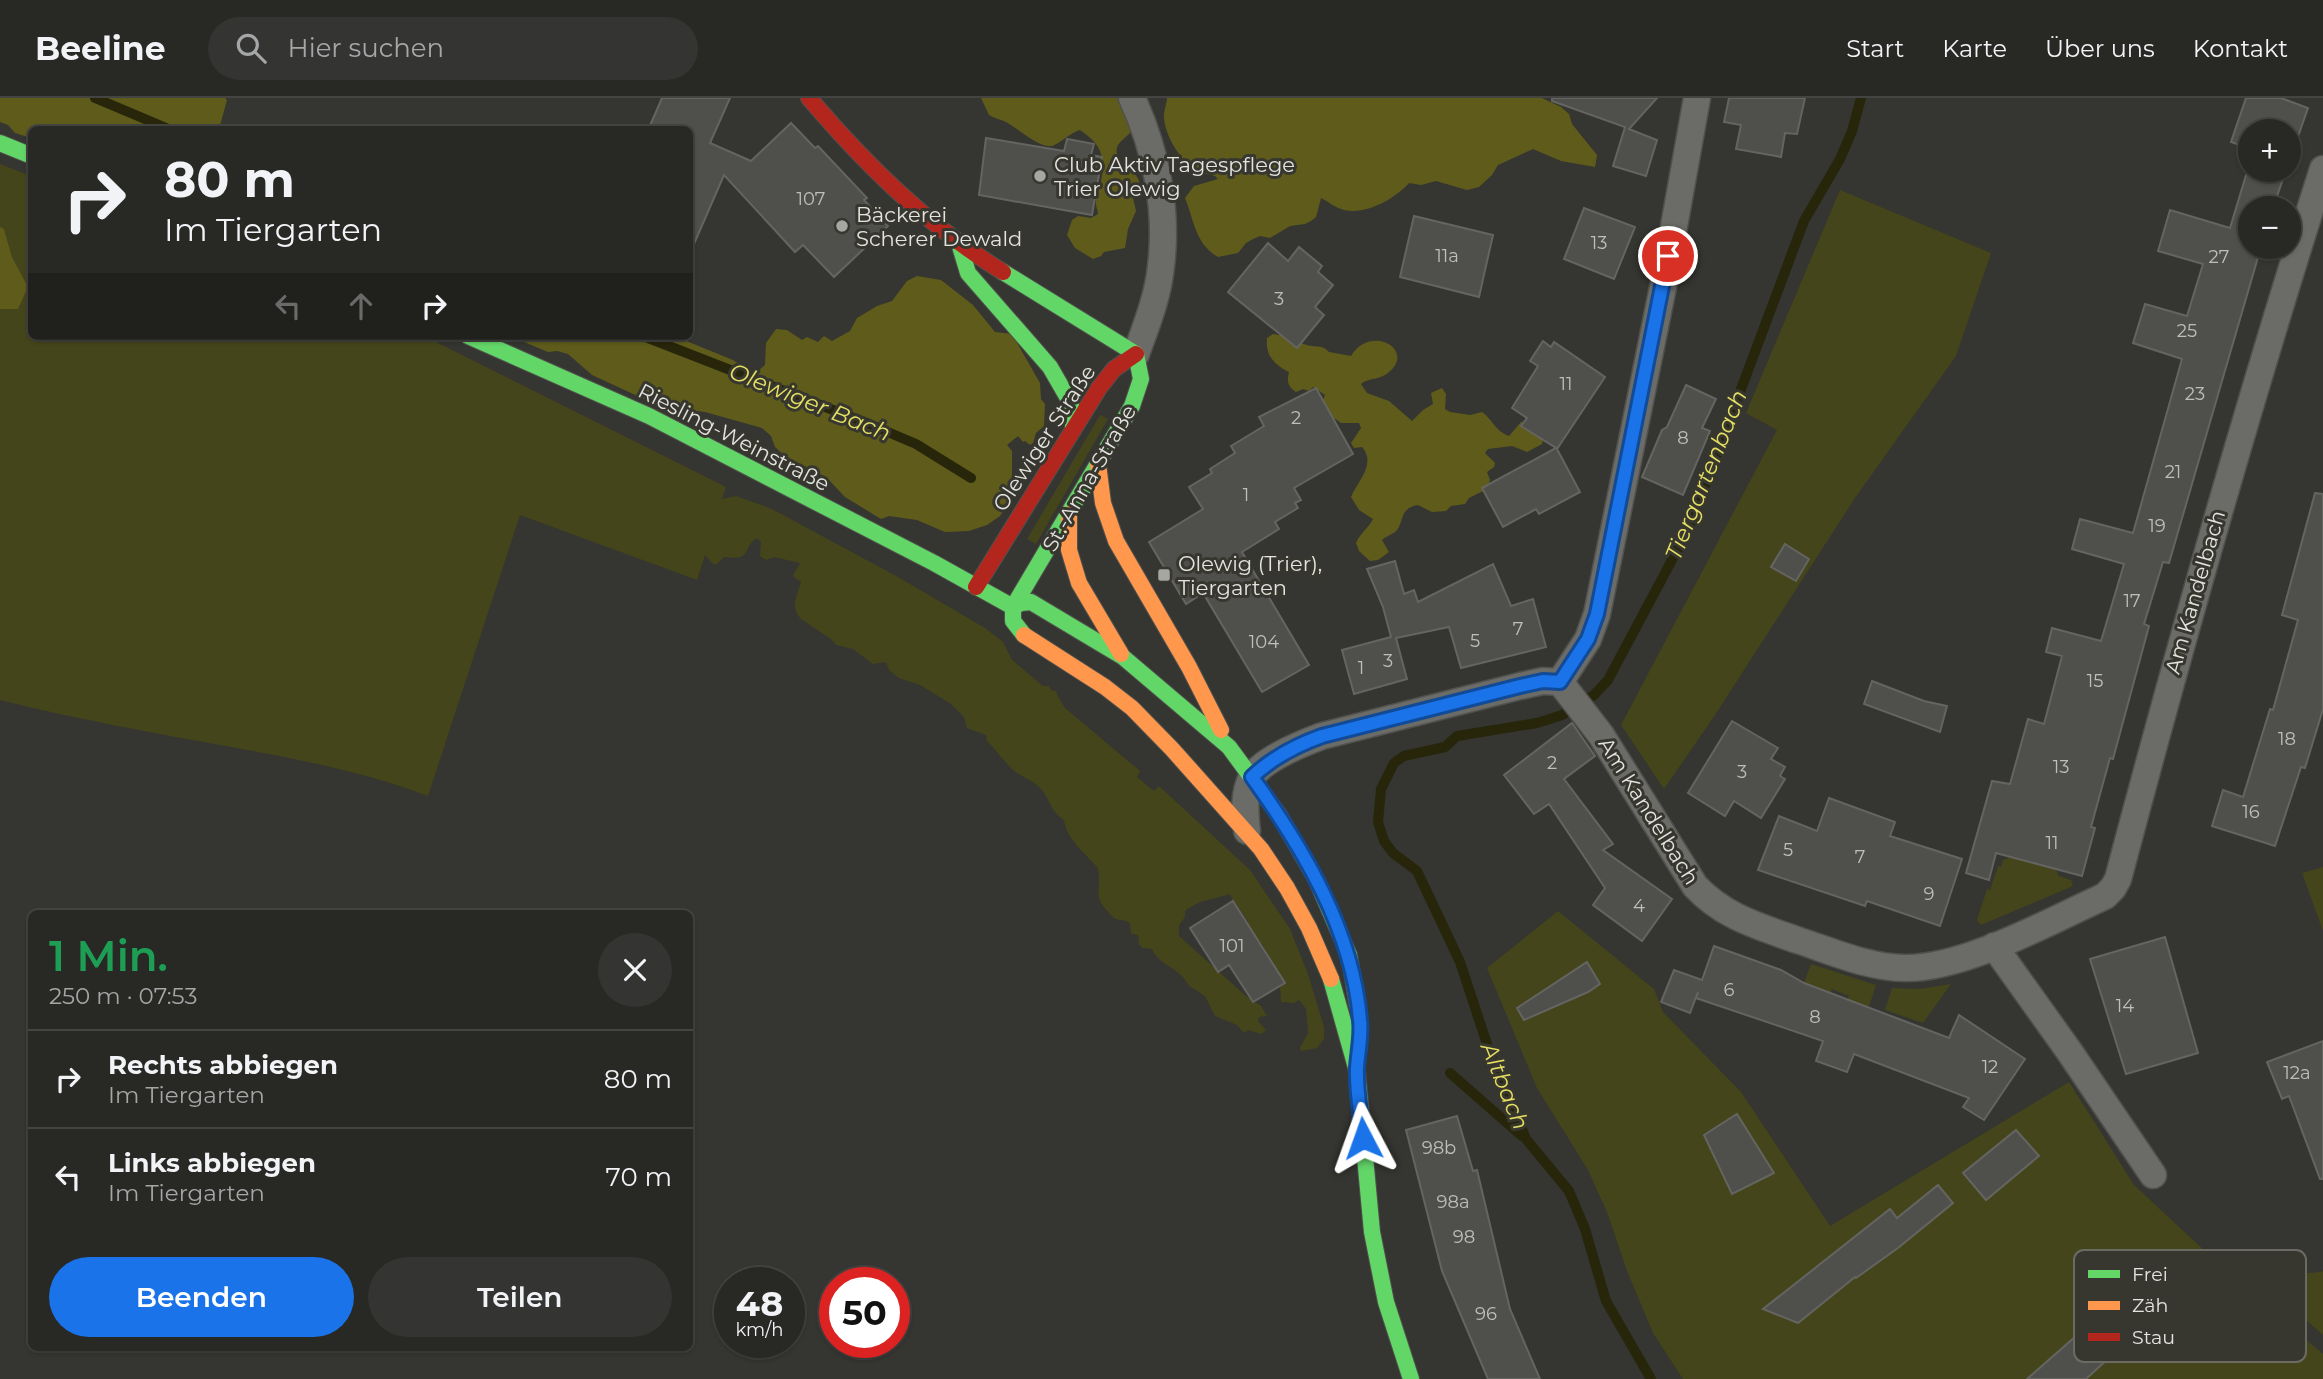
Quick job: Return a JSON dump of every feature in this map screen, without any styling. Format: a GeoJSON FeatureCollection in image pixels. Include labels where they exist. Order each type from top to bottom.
{"type":"FeatureCollection","features":[{"type":"Feature","properties":{"kind":"main road"},"geometry":{"type":"LineString","coordinates":[[809,98],[865,160],[918,210],[958,242],[1008,276],[1136,354]]}},
{"type":"Feature","properties":{"kind":"main road"},"geometry":{"type":"LineString","coordinates":[[0,143],[28,154]]}},
{"type":"Feature","properties":{"kind":"main road"},"geometry":{"type":"LineString","coordinates":[[958,242],[968,273],[1050,367],[1069,400],[1073,412],[1073,427]]}},
{"type":"Feature","properties":{"kind":"main road","name":"Riesling-Weinstraße"},"geometry":{"type":"LineString","coordinates":[[477,340],[649,416],[976,587]]}},
{"type":"Feature","properties":{"kind":"main road","name":"Olewiger Straße"},"geometry":{"type":"LineString","coordinates":[[976,587],[1073,427],[1114,369],[1136,354]]}},
{"type":"Feature","properties":{"kind":"main road","name":"St.-Anna-Straße"},"geometry":{"type":"LineString","coordinates":[[1013,607],[1132,406],[1141,379],[1136,354]]}},
{"type":"Feature","properties":{"kind":"main road"},"geometry":{"type":"LineString","coordinates":[[1098,464],[1102,503],[1116,541],[1189,667],[1229,747],[1283,822],[1316,880],[1349,955],[1361,1022],[1357,1071],[1366,1185],[1374,1244],[1386,1302],[1411,1379]]}},
{"type":"Feature","properties":{"kind":"main road"},"geometry":{"type":"LineString","coordinates":[[1069,514],[1069,550],[1079,583],[1123,657]]}},
{"type":"Feature","properties":{"kind":"main road"},"geometry":{"type":"LineString","coordinates":[[976,587],[1013,607]]}},
{"type":"Feature","properties":{"kind":"main road"},"geometry":{"type":"LineString","coordinates":[[1229,747],[1123,657],[1031,602],[1013,607],[1011,615],[1014,625],[1021,633],[1105,687],[1132,708],[1247,831],[1287,888],[1309,928],[1331,978],[1357,1071]]}},
{"type":"Feature","properties":{"kind":"street","name":"St.-Anna-Straße"},"geometry":{"type":"LineString","coordinates":[[1132,98],[1144,123],[1163,204],[1161,267],[1151,314],[1136,354]]}},
{"type":"Feature","properties":{"kind":"street"},"geometry":{"type":"LineString","coordinates":[[1247,831],[1245,801],[1252,777],[1277,757],[1303,743],[1543,681],[1574,698],[1597,614],[1664,282],[1697,98]]}},
{"type":"Feature","properties":{"kind":"street","name":"Am Kandelbach"},"geometry":{"type":"LineString","coordinates":[[1574,698],[1627,774],[1695,886],[1723,911],[1793,938],[1891,967],[1940,965],[1994,947],[2105,896],[2118,879],[2195,592],[2323,169]]}},
{"type":"Feature","properties":{"kind":"street"},"geometry":{"type":"LineString","coordinates":[[1994,947],[2153,1175]]}},
{"type":"Feature","properties":{"kind":"shaded area"},"geometry":{"type":"Polygon","coordinates":[[[0,98],[227,100],[220,126],[28,126],[28,137],[15,133],[8,125],[0,122],[0,98]]]}},
{"type":"Feature","properties":{"kind":"shaded area"},"geometry":{"type":"Polygon","coordinates":[[[981,98],[1121,98],[1131,132],[1118,145],[1118,157],[1139,182],[1139,189],[1132,194],[1136,211],[1128,229],[1125,248],[1104,252],[1093,259],[1075,248],[1067,235],[1072,220],[1078,216],[1091,218],[1098,214],[1096,201],[1103,165],[1093,140],[1080,130],[1052,146],[1040,144],[1004,121],[989,115],[981,98]]]}},
{"type":"Feature","properties":{"kind":"shaded area"},"geometry":{"type":"Polygon","coordinates":[[[1167,98],[1542,98],[1569,114],[1572,124],[1597,155],[1595,167],[1561,161],[1533,149],[1498,165],[1479,187],[1467,190],[1436,181],[1421,185],[1409,183],[1396,195],[1359,211],[1341,209],[1321,198],[1316,217],[1311,221],[1290,226],[1270,238],[1260,236],[1246,243],[1238,253],[1218,257],[1204,245],[1196,231],[1185,198],[1194,186],[1218,179],[1192,168],[1175,147],[1165,122],[1167,98]]]}},
{"type":"Feature","properties":{"kind":"shaded area"},"geometry":{"type":"Polygon","coordinates":[[[0,164],[28,175],[28,287],[12,257],[4,229],[0,227],[0,164]]]}},
{"type":"Feature","properties":{"kind":"shaded area"},"geometry":{"type":"Polygon","coordinates":[[[1840,190],[1991,253],[1956,356],[1855,498],[1664,789],[1621,725],[1777,430],[1746,413],[1840,190]]]}},
{"type":"Feature","properties":{"kind":"shaded area"},"geometry":{"type":"Polygon","coordinates":[[[0,227],[4,229],[12,257],[28,287],[18,309],[0,309],[0,227]]]}},
{"type":"Feature","properties":{"kind":"shaded area"},"geometry":{"type":"Polygon","coordinates":[[[917,276],[941,280],[973,305],[995,332],[1012,334],[1040,383],[1041,399],[1045,404],[1044,426],[1036,433],[1030,445],[1018,436],[1007,445],[1012,451],[1012,498],[1000,516],[987,525],[969,531],[945,532],[917,520],[889,516],[881,519],[845,497],[826,477],[785,456],[762,428],[705,412],[687,410],[672,402],[657,405],[592,375],[568,354],[548,352],[519,340],[684,340],[733,360],[751,372],[758,371],[765,365],[766,343],[776,329],[787,330],[802,340],[807,337],[818,342],[824,336],[832,341],[850,331],[857,318],[892,301],[907,281],[917,276]]]}},
{"type":"Feature","properties":{"kind":"shaded area"},"geometry":{"type":"Polygon","coordinates":[[[28,287],[28,340],[432,340],[726,487],[722,499],[736,496],[772,509],[898,577],[985,628],[1003,642],[1012,660],[1043,686],[1049,686],[1056,691],[1065,708],[1140,771],[1137,777],[1154,791],[1159,786],[1250,870],[1290,929],[1308,974],[1324,1027],[1324,1039],[1317,1048],[1301,1051],[1308,1033],[1306,1009],[1299,1000],[1294,1003],[1281,1002],[1282,977],[1269,960],[1263,945],[1251,933],[1247,920],[1229,894],[1202,902],[1185,911],[1185,917],[1179,925],[1179,936],[1246,996],[1261,1006],[1267,1016],[1259,1017],[1258,1021],[1266,1030],[1261,1034],[1248,1030],[1244,1033],[1237,1025],[1215,1016],[1205,996],[1188,985],[1185,979],[1155,955],[1152,949],[1142,948],[1138,942],[1139,936],[1131,933],[1130,923],[1115,919],[1102,905],[1098,868],[1073,840],[1064,820],[1055,812],[1041,789],[1009,766],[987,741],[986,735],[967,728],[964,717],[951,704],[920,685],[899,678],[889,670],[886,662],[873,664],[853,649],[836,645],[801,619],[795,606],[801,582],[793,576],[800,563],[774,557],[766,560],[760,556],[761,542],[757,538],[743,556],[724,557],[717,564],[713,564],[705,555],[697,580],[520,515],[428,796],[331,767],[86,720],[0,700],[0,309],[18,308],[28,287]]]}},
{"type":"Feature","properties":{"kind":"shaded area"},"geometry":{"type":"Polygon","coordinates":[[[1273,334],[1322,347],[1329,352],[1351,356],[1359,347],[1369,342],[1387,343],[1394,348],[1396,363],[1386,374],[1361,384],[1367,393],[1389,401],[1412,421],[1433,404],[1431,393],[1442,388],[1446,394],[1445,409],[1450,412],[1470,415],[1482,412],[1500,431],[1509,436],[1521,422],[1529,422],[1544,436],[1542,444],[1527,452],[1512,446],[1488,449],[1485,453],[1495,463],[1487,472],[1490,480],[1487,489],[1469,498],[1465,504],[1451,506],[1446,511],[1432,512],[1418,505],[1408,509],[1397,530],[1382,540],[1389,552],[1378,560],[1370,561],[1359,551],[1356,543],[1373,519],[1359,510],[1351,497],[1367,466],[1366,453],[1362,447],[1354,448],[1351,443],[1361,428],[1359,423],[1341,423],[1318,412],[1325,395],[1313,387],[1309,391],[1303,389],[1296,392],[1291,388],[1288,381],[1289,372],[1275,363],[1269,355],[1267,338],[1273,334]]]}},
{"type":"Feature","properties":{"kind":"shaded area"},"geometry":{"type":"Polygon","coordinates":[[[1100,415],[1108,419],[1036,544],[1027,539],[1100,415]]]}},
{"type":"Feature","properties":{"kind":"shaded area"},"geometry":{"type":"Polygon","coordinates":[[[2010,857],[2056,870],[2059,876],[2071,880],[2073,886],[1981,925],[1977,920],[1987,889],[1990,890],[1998,866],[2001,867],[2003,860],[2010,857]]]}},
{"type":"Feature","properties":{"kind":"shaded area"},"geometry":{"type":"Polygon","coordinates":[[[2323,867],[2323,931],[2302,873],[2323,867]]]}},
{"type":"Feature","properties":{"kind":"shaded area"},"geometry":{"type":"Polygon","coordinates":[[[1558,911],[1654,989],[1663,1012],[1741,1092],[1830,1226],[2069,1082],[2134,1185],[2204,1250],[2074,1250],[2074,1362],[2306,1362],[2306,1339],[2323,1354],[2323,1379],[1683,1379],[1653,1333],[1588,1170],[1537,1088],[1487,968],[1558,911]]]}},
{"type":"Feature","properties":{"kind":"shaded area"},"geometry":{"type":"Polygon","coordinates":[[[1811,964],[1876,985],[1856,1047],[1844,1008],[1849,996],[1832,989],[1830,993],[1804,983],[1811,964]]]}},
{"type":"Feature","properties":{"kind":"shaded area"},"geometry":{"type":"Polygon","coordinates":[[[1951,984],[1923,1023],[1885,1010],[1892,988],[1919,989],[1951,984]]]}},
{"type":"Feature","properties":{"kind":"shaded area"},"geometry":{"type":"Polygon","coordinates":[[[2323,1271],[2323,1335],[2306,1320],[2306,1273],[2323,1271]]]}},
{"type":"Feature","properties":{"kind":"building"},"geometry":{"type":"Polygon","coordinates":[[[662,98],[730,98],[710,143],[751,161],[791,123],[815,148],[818,146],[867,198],[864,200],[888,226],[834,277],[803,245],[795,252],[724,175],[693,246],[693,126],[650,126],[662,98]]]}},
{"type":"Feature","properties":{"kind":"building"},"geometry":{"type":"Polygon","coordinates":[[[1552,98],[1657,98],[1629,129],[1657,140],[1646,176],[1613,166],[1625,127],[1552,101],[1552,98]]]}},
{"type":"Feature","properties":{"kind":"building"},"geometry":{"type":"Polygon","coordinates":[[[1729,98],[1805,98],[1797,134],[1785,133],[1781,157],[1736,149],[1741,125],[1724,122],[1729,98]]]}},
{"type":"Feature","properties":{"kind":"building"},"geometry":{"type":"Polygon","coordinates":[[[2246,98],[2281,98],[2308,108],[2301,128],[2301,119],[2239,119],[2246,98]]]}},
{"type":"Feature","properties":{"kind":"building"},"geometry":{"type":"Polygon","coordinates":[[[2238,121],[2238,145],[2231,142],[2238,121]]]}},
{"type":"Feature","properties":{"kind":"building","name":"Club Aktiv Tagespflege Trier Olewig"},"geometry":{"type":"Polygon","coordinates":[[[986,138],[1064,151],[1067,139],[1094,144],[1091,155],[1102,157],[1092,215],[979,195],[986,138]]]}},
{"type":"Feature","properties":{"kind":"building"},"geometry":{"type":"Polygon","coordinates":[[[2244,182],[2282,182],[2277,196],[2240,196],[2244,182]]]}},
{"type":"Feature","properties":{"kind":"building"},"geometry":{"type":"Polygon","coordinates":[[[2238,202],[2238,259],[2258,259],[2169,563],[2163,562],[2144,624],[2149,626],[2113,759],[2110,758],[2091,827],[2095,828],[2082,876],[1996,853],[1989,880],[1966,873],[1992,781],[2010,784],[2028,719],[2044,724],[2062,656],[2046,652],[2052,628],[2101,641],[2124,564],[2072,549],[2080,519],[2133,533],[2182,359],[2133,343],[2145,304],[2187,316],[2203,264],[2158,251],[2170,210],[2230,228],[2238,202]]]}},
{"type":"Feature","properties":{"kind":"building"},"geometry":{"type":"Polygon","coordinates":[[[1584,208],[1635,227],[1614,279],[1564,259],[1584,208]]]}},
{"type":"Feature","properties":{"kind":"building"},"geometry":{"type":"Polygon","coordinates":[[[1414,216],[1493,235],[1479,297],[1400,277],[1414,216]]]}},
{"type":"Feature","properties":{"kind":"building"},"geometry":{"type":"Polygon","coordinates":[[[1268,243],[1288,261],[1299,247],[1322,266],[1318,272],[1333,285],[1315,307],[1324,315],[1297,348],[1228,292],[1268,243]]]}},
{"type":"Feature","properties":{"kind":"building"},"geometry":{"type":"Polygon","coordinates":[[[1543,341],[1551,347],[1554,342],[1605,377],[1557,449],[1580,492],[1539,514],[1536,509],[1503,527],[1482,488],[1556,448],[1521,426],[1527,418],[1512,408],[1538,366],[1530,361],[1543,341]]]}},
{"type":"Feature","properties":{"kind":"building"},"geometry":{"type":"Polygon","coordinates":[[[1686,385],[1716,399],[1702,428],[1710,431],[1683,495],[1642,477],[1662,430],[1667,427],[1686,385]]]}},
{"type":"Feature","properties":{"kind":"building"},"geometry":{"type":"Polygon","coordinates":[[[1316,388],[1353,454],[1294,488],[1301,500],[1295,503],[1298,508],[1275,522],[1279,529],[1242,552],[1309,665],[1262,692],[1203,593],[1186,604],[1149,542],[1203,509],[1189,487],[1212,473],[1210,469],[1235,453],[1231,446],[1264,426],[1259,417],[1316,388]]]}},
{"type":"Feature","properties":{"kind":"building"},"geometry":{"type":"Polygon","coordinates":[[[2315,493],[2323,494],[2323,709],[2305,768],[2301,767],[2275,846],[2212,826],[2223,790],[2243,797],[2270,709],[2273,710],[2298,620],[2282,615],[2315,493]]]}},
{"type":"Feature","properties":{"kind":"building"},"geometry":{"type":"Polygon","coordinates":[[[1785,544],[1809,559],[1796,581],[1771,567],[1785,544]]]}},
{"type":"Feature","properties":{"kind":"building"},"geometry":{"type":"Polygon","coordinates":[[[1395,561],[1404,594],[1414,590],[1418,602],[1493,564],[1511,606],[1533,599],[1546,647],[1461,668],[1449,627],[1396,638],[1407,679],[1354,694],[1342,650],[1391,637],[1383,607],[1367,569],[1395,561]]]}},
{"type":"Feature","properties":{"kind":"building"},"geometry":{"type":"Polygon","coordinates":[[[1872,681],[1924,701],[1947,706],[1940,732],[1864,704],[1872,681]]]}},
{"type":"Feature","properties":{"kind":"building"},"geometry":{"type":"Polygon","coordinates":[[[1732,721],[1778,748],[1771,759],[1785,767],[1780,776],[1785,779],[1761,818],[1734,801],[1725,816],[1688,793],[1732,721]]]}},
{"type":"Feature","properties":{"kind":"building"},"geometry":{"type":"Polygon","coordinates":[[[1572,723],[1595,756],[1564,779],[1613,844],[1603,850],[1672,899],[1642,941],[1593,905],[1605,888],[1549,804],[1534,814],[1504,775],[1572,723]]]}},
{"type":"Feature","properties":{"kind":"building"},"geometry":{"type":"Polygon","coordinates":[[[1829,798],[1895,822],[1890,836],[1962,859],[1940,926],[1867,901],[1865,906],[1758,870],[1779,816],[1817,831],[1829,798]]]}},
{"type":"Feature","properties":{"kind":"building"},"geometry":{"type":"Polygon","coordinates":[[[1233,901],[1285,983],[1253,1002],[1229,965],[1218,972],[1190,928],[1233,901]]]}},
{"type":"Feature","properties":{"kind":"building"},"geometry":{"type":"Polygon","coordinates":[[[2165,937],[2198,1053],[2126,1074],[2090,959],[2165,937]]]}},
{"type":"Feature","properties":{"kind":"building"},"geometry":{"type":"Polygon","coordinates":[[[1714,946],[1949,1038],[1959,1015],[2025,1059],[1984,1120],[1963,1107],[1969,1098],[1854,1054],[1847,1072],[1816,1061],[1823,1041],[1696,998],[1698,992],[1690,1013],[1661,1002],[1674,970],[1702,980],[1714,946]]]}},
{"type":"Feature","properties":{"kind":"building"},"geometry":{"type":"Polygon","coordinates":[[[1587,962],[1600,984],[1524,1020],[1517,1008],[1587,962]]]}},
{"type":"Feature","properties":{"kind":"building"},"geometry":{"type":"Polygon","coordinates":[[[2323,1041],[2323,1179],[2320,1179],[2289,1096],[2282,1099],[2267,1062],[2323,1041]]]}},
{"type":"Feature","properties":{"kind":"building"},"geometry":{"type":"Polygon","coordinates":[[[1737,1114],[1774,1173],[1732,1194],[1704,1135],[1737,1114]]]}},
{"type":"Feature","properties":{"kind":"building"},"geometry":{"type":"Polygon","coordinates":[[[1457,1116],[1473,1171],[1477,1170],[1510,1309],[1540,1379],[1488,1379],[1442,1271],[1406,1130],[1457,1116]]]}},
{"type":"Feature","properties":{"kind":"building"},"geometry":{"type":"Polygon","coordinates":[[[2016,1130],[2039,1156],[1986,1200],[1963,1173],[2016,1130]]]}},
{"type":"Feature","properties":{"kind":"building"},"geometry":{"type":"Polygon","coordinates":[[[1938,1185],[1953,1203],[1798,1323],[1763,1309],[1890,1209],[1897,1218],[1938,1185]]]}},
{"type":"Feature","properties":{"kind":"building"},"geometry":{"type":"Polygon","coordinates":[[[2074,1338],[2074,1362],[2105,1362],[2086,1379],[2027,1379],[2074,1338]]]}},
{"type":"Feature","properties":{"kind":"waterway","name":"Olewiger Bach"},"geometry":{"type":"LineString","coordinates":[[95,98],[162,126]]}},
{"type":"Feature","properties":{"kind":"waterway","name":"Tiergartenbach"},"geometry":{"type":"LineString","coordinates":[[1651,1379],[1606,1301],[1585,1229],[1569,1191],[1526,1139],[1490,1053],[1460,962],[1417,871],[1393,853],[1384,841],[1378,822],[1381,789],[1394,763],[1404,756],[1445,747],[1457,736],[1537,723],[1562,715],[1594,695],[1608,680],[1689,528],[1804,221],[1840,159],[1852,131],[1861,98]]}},
{"type":"Feature","properties":{"kind":"waterway","name":"Olewiger Bach"},"geometry":{"type":"LineString","coordinates":[[653,340],[916,444],[971,478]]}},
{"type":"Feature","properties":{"kind":"waterway","name":"Olewiger Bach"},"geometry":{"type":"LineString","coordinates":[[1450,1073],[1522,1136]]}},
{"type":"Feature","properties":{"kind":"traffic: fast"},"geometry":{"type":"LineString","coordinates":[[0,143],[28,154]]}},
{"type":"Feature","properties":{"kind":"traffic: fast"},"geometry":{"type":"LineString","coordinates":[[959,243],[968,273],[1050,367],[1069,400],[1073,412],[1073,427]]}},
{"type":"Feature","properties":{"kind":"traffic: fast"},"geometry":{"type":"LineString","coordinates":[[1003,272],[1136,354]]}},
{"type":"Feature","properties":{"kind":"traffic: fast"},"geometry":{"type":"LineString","coordinates":[[477,340],[649,416],[934,563],[1013,607]]}},
{"type":"Feature","properties":{"kind":"traffic: fast"},"geometry":{"type":"LineString","coordinates":[[1024,635],[1013,621],[1013,607],[1132,406],[1141,379],[1136,354]]}},
{"type":"Feature","properties":{"kind":"traffic: fast"},"geometry":{"type":"LineString","coordinates":[[1013,607],[1031,602],[1123,657],[1229,747],[1279,815],[1316,879],[1349,955],[1358,1007]]}},
{"type":"Feature","properties":{"kind":"traffic: fast"},"geometry":{"type":"LineString","coordinates":[[1331,979],[1357,1071],[1372,1232],[1386,1302],[1411,1379]]}},
{"type":"Feature","properties":{"kind":"traffic: slow"},"geometry":{"type":"LineString","coordinates":[[1098,464],[1103,503],[1116,541],[1189,667],[1221,730]]}},
{"type":"Feature","properties":{"kind":"traffic: slow"},"geometry":{"type":"LineString","coordinates":[[1069,514],[1069,550],[1079,583],[1121,654]]}},
{"type":"Feature","properties":{"kind":"traffic: slow"},"geometry":{"type":"LineString","coordinates":[[1024,635],[1105,687],[1132,708],[1172,749],[1261,849],[1309,928],[1331,979]]}},
{"type":"Feature","properties":{"kind":"traffic: jam"},"geometry":{"type":"LineString","coordinates":[[809,98],[899,193],[949,235],[1003,272]]}},
{"type":"Feature","properties":{"kind":"traffic: jam"},"geometry":{"type":"LineString","coordinates":[[976,587],[1099,388],[1114,369],[1136,354]]}},
{"type":"Feature","properties":{"kind":"place","name":"Club Aktiv Tagespflege Trier Olewig"},"geometry":{"type":"Point","coordinates":[1040,176]}},
{"type":"Feature","properties":{"kind":"place","name":"Bäckerei Scherer Dewald"},"geometry":{"type":"Point","coordinates":[842,226]}},
{"type":"Feature","properties":{"kind":"place","name":"Olewig (Trier), Tiergarten"},"geometry":{"type":"Point","coordinates":[1164,575]}},
{"type":"Feature","properties":{"kind":"route"},"geometry":{"type":"LineString","coordinates":[[1363,1138],[1357,1071],[1361,1022],[1349,955],[1316,880],[1279,815],[1252,777],[1277,757],[1322,736],[1520,686],[1551,680],[1560,682],[1588,639],[1597,614],[1668,256]]}},
{"type":"Feature","properties":{"kind":"water label","name":"Altbach"},"geometry":{"type":"Point","coordinates":[1505,1086]}}]}
